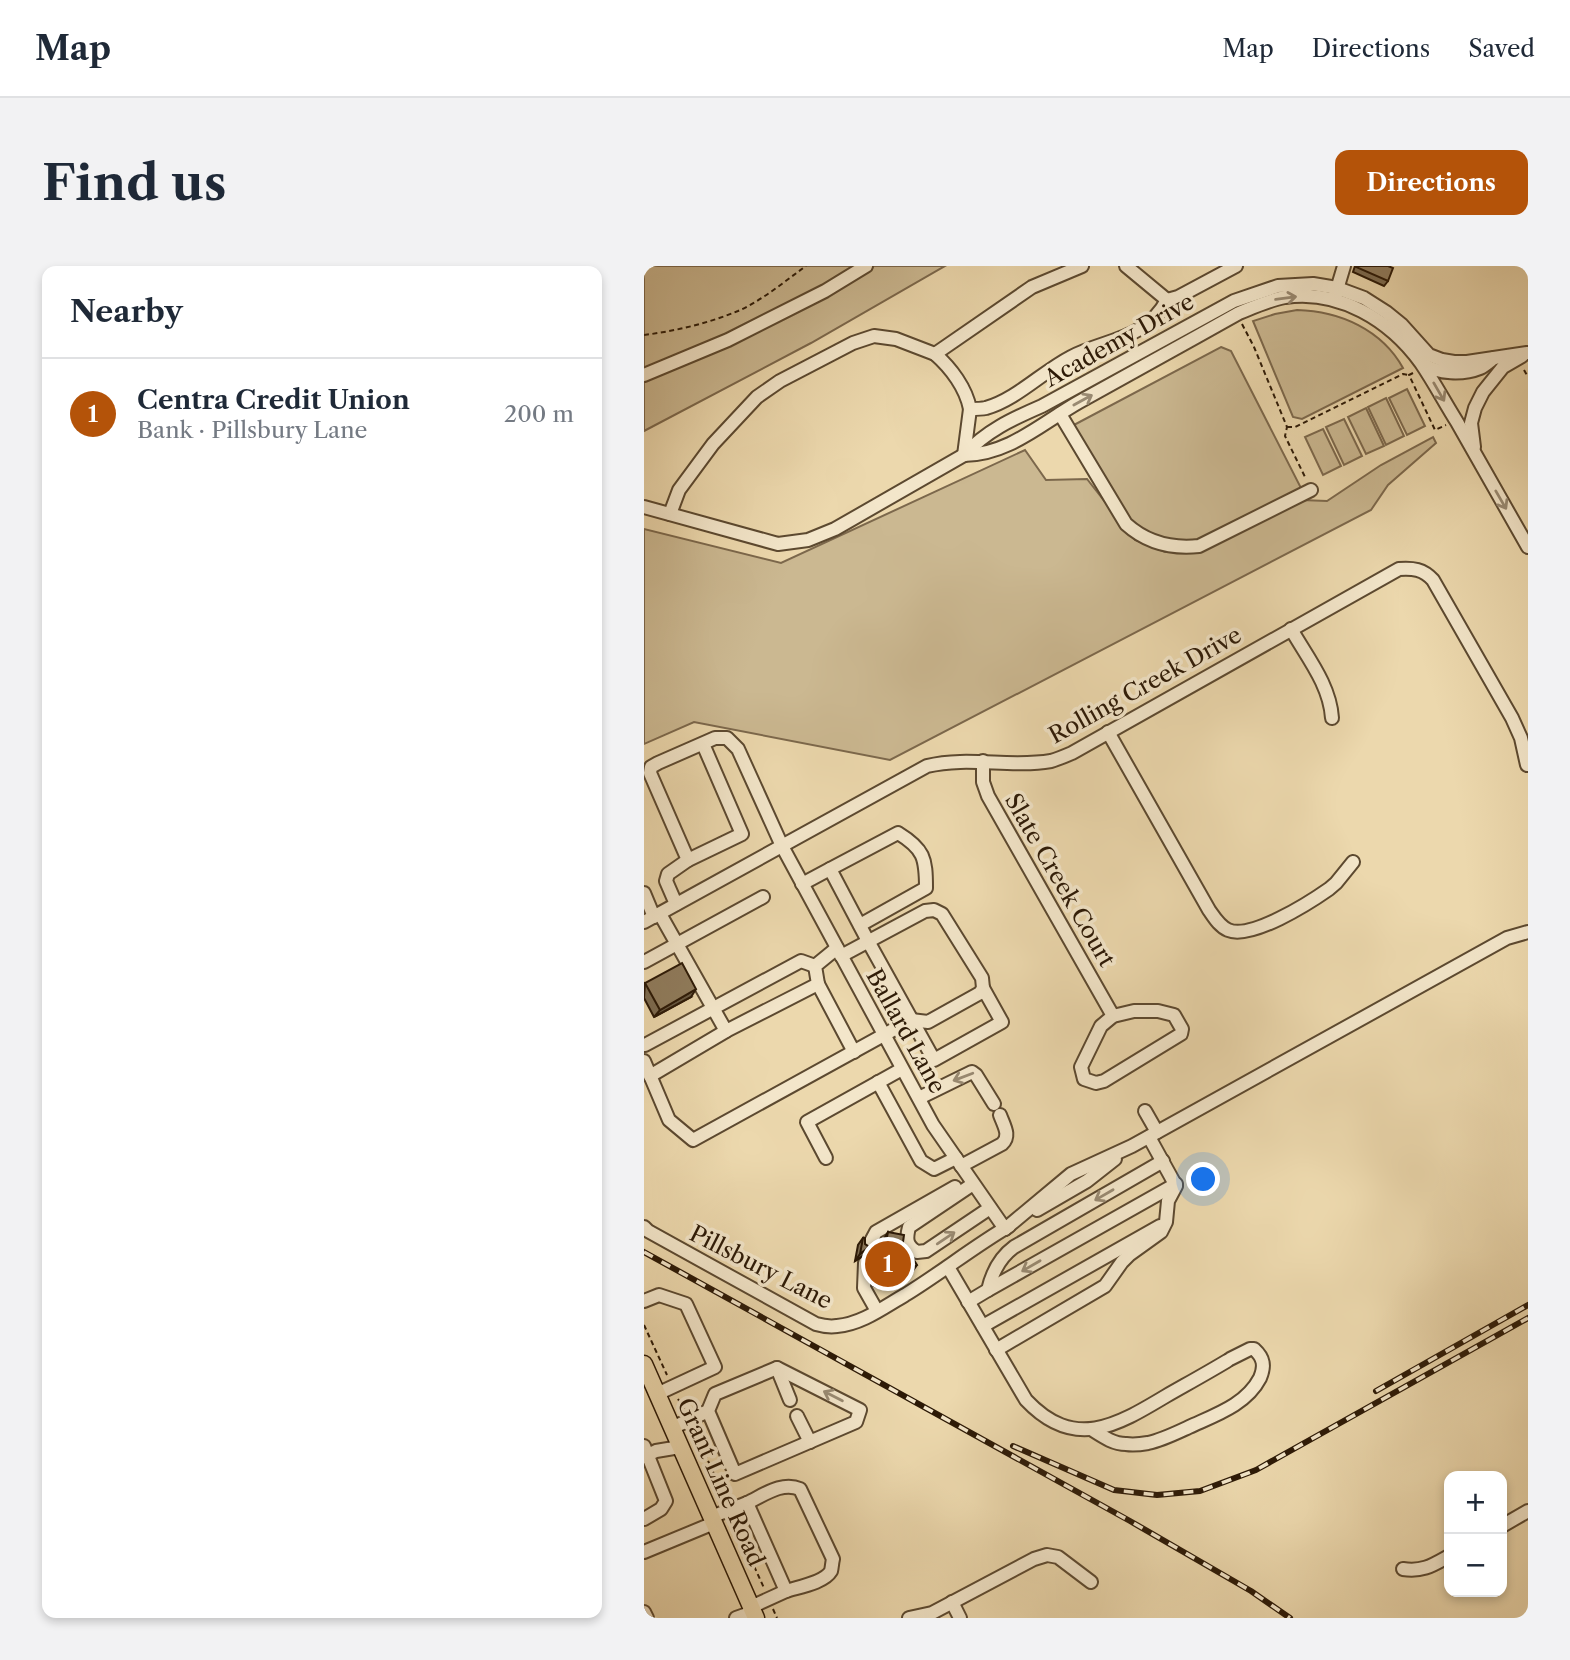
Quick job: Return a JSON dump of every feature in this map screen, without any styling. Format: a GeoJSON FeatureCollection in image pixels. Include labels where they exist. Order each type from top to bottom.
{"type":"FeatureCollection","features":[{"type":"Feature","properties":{"kind":"main road","name":"Grant Line Road"},"geometry":{"type":"LineString","coordinates":[[644,1364],[665,1391],[672,1428],[753,1612]]}},
{"type":"Feature","properties":{"kind":"street"},"geometry":{"type":"LineString","coordinates":[[644,375],[728,340],[825,291],[866,266]]}},
{"type":"Feature","properties":{"kind":"street"},"geometry":{"type":"LineString","coordinates":[[935,354],[1032,287],[1082,266]]}},
{"type":"Feature","properties":{"kind":"street"},"geometry":{"type":"LineString","coordinates":[[1126,266],[1167,300]]}},
{"type":"Feature","properties":{"kind":"street"},"geometry":{"type":"LineString","coordinates":[[970,409],[985,408],[1002,401],[1073,356],[1130,335],[1159,313],[1167,300],[1178,297],[1236,266]]}},
{"type":"Feature","properties":{"kind":"street"},"geometry":{"type":"LineString","coordinates":[[1336,294],[1344,266]]}},
{"type":"Feature","properties":{"kind":"street","name":"Academy Drive"},"geometry":{"type":"LineString","coordinates":[[644,507],[778,544],[808,540],[835,529],[964,455],[978,440],[993,430],[1020,415],[1042,407],[1234,301],[1278,286],[1312,284],[1336,294],[1386,325],[1405,344],[1422,365],[1528,547]]}},
{"type":"Feature","properties":{"kind":"street","name":"Academy Drive"},"geometry":{"type":"LineString","coordinates":[[964,455],[992,452],[1032,432],[1237,314],[1281,298],[1336,294],[1364,298],[1402,326],[1429,355],[1454,362],[1525,356]]}},
{"type":"Feature","properties":{"kind":"street"},"geometry":{"type":"LineString","coordinates":[[670,514],[679,490],[712,444],[757,397],[780,381],[852,343],[874,336],[896,339],[935,354],[956,378],[968,397],[970,409],[964,455]]}},
{"type":"Feature","properties":{"kind":"street","name":"Academy Drive"},"geometry":{"type":"LineString","coordinates":[[1474,452],[1471,423],[1475,408],[1503,367],[1525,356]]}},
{"type":"Feature","properties":{"kind":"street"},"geometry":{"type":"LineString","coordinates":[[1422,365],[1438,371],[1454,372],[1481,368],[1496,357]]}},
{"type":"Feature","properties":{"kind":"street"},"geometry":{"type":"LineString","coordinates":[[1481,368],[1489,371],[1491,382]]}},
{"type":"Feature","properties":{"kind":"street","name":"Academy Drive"},"geometry":{"type":"LineString","coordinates":[[1042,407],[1055,417]]}},
{"type":"Feature","properties":{"kind":"street"},"geometry":{"type":"LineString","coordinates":[[1055,417],[1126,524],[1137,534],[1154,542],[1185,547],[1199,546],[1311,490]]}},
{"type":"Feature","properties":{"kind":"street","name":"Rolling Creek Drive"},"geometry":{"type":"LineString","coordinates":[[653,917],[927,766],[944,762],[1050,761],[1072,752],[1399,569],[1419,569],[1433,580],[1512,718],[1521,738],[1527,765]]}},
{"type":"Feature","properties":{"kind":"street"},"geometry":{"type":"LineString","coordinates":[[1290,629],[1325,689],[1331,704],[1332,718]]}},
{"type":"Feature","properties":{"kind":"street"},"geometry":{"type":"LineString","coordinates":[[1108,732],[1209,909],[1221,926],[1228,930],[1247,932],[1268,924],[1329,889],[1353,862]]}},
{"type":"Feature","properties":{"kind":"street","name":"Ballard Lane"},"geometry":{"type":"LineString","coordinates":[[703,744],[715,738],[727,738],[738,749],[782,846],[933,1125],[1004,1228]]}},
{"type":"Feature","properties":{"kind":"street"},"geometry":{"type":"LineString","coordinates":[[676,904],[666,881],[668,874],[688,860],[742,834],[703,744],[657,763],[651,767],[650,773],[688,860]]}},
{"type":"Feature","properties":{"kind":"street","name":"Slate Creek Court"},"geometry":{"type":"LineString","coordinates":[[983,761],[983,782],[988,796],[1113,1016]]}},
{"type":"Feature","properties":{"kind":"street"},"geometry":{"type":"LineString","coordinates":[[802,884],[898,833],[915,844],[926,866],[926,888],[860,925]]}},
{"type":"Feature","properties":{"kind":"street"},"geometry":{"type":"LineString","coordinates":[[644,1046],[801,961],[815,966],[839,952],[868,941],[925,911],[934,910],[942,914],[982,978],[983,988],[1002,1022],[934,1060],[911,1020],[868,941],[830,869]]}},
{"type":"Feature","properties":{"kind":"street"},"geometry":{"type":"LineString","coordinates":[[644,893],[653,917],[677,943],[726,1031]]}},
{"type":"Feature","properties":{"kind":"street"},"geometry":{"type":"LineString","coordinates":[[644,962],[762,897]]}},
{"type":"Feature","properties":{"kind":"street","name":"Pillsbury Lane"},"geometry":{"type":"LineString","coordinates":[[644,1227],[816,1324],[838,1326],[861,1319],[948,1267],[1004,1228],[1071,1174],[1132,1146],[1507,938],[1528,932]]}},
{"type":"Feature","properties":{"kind":"street"},"geometry":{"type":"LineString","coordinates":[[815,966],[818,984],[854,1052]]}},
{"type":"Feature","properties":{"kind":"street"},"geometry":{"type":"LineString","coordinates":[[650,1076],[726,1031],[818,984]]}},
{"type":"Feature","properties":{"kind":"street"},"geometry":{"type":"LineString","coordinates":[[644,1061],[669,1119],[693,1140],[911,1020],[928,1022],[980,993],[983,988]]}},
{"type":"Feature","properties":{"kind":"street"},"geometry":{"type":"LineString","coordinates":[[1134,1011],[1167,1012],[1174,1015],[1178,1021],[1181,1034],[1104,1081],[1089,1082],[1084,1079],[1081,1067],[1101,1026],[1113,1016],[1134,1011]]}},
{"type":"Feature","properties":{"kind":"street"},"geometry":{"type":"LineString","coordinates":[[826,1157],[807,1122],[902,1069]]}},
{"type":"Feature","properties":{"kind":"street"},"geometry":{"type":"LineString","coordinates":[[878,1082],[921,1161],[934,1170],[959,1162],[1007,1140],[997,1110],[976,1074],[972,1072],[919,1098]]}},
{"type":"Feature","properties":{"kind":"street"},"geometry":{"type":"LineString","coordinates":[[1144,1111],[1163,1161],[1176,1184]]}},
{"type":"Feature","properties":{"kind":"street"},"geometry":{"type":"LineString","coordinates":[[988,1290],[994,1271],[1008,1251],[1163,1161]]}},
{"type":"Feature","properties":{"kind":"street"},"geometry":{"type":"LineString","coordinates":[[972,1181],[909,1227],[906,1238],[909,1247],[917,1252],[926,1251],[990,1208]]}},
{"type":"Feature","properties":{"kind":"street"},"geometry":{"type":"LineString","coordinates":[[868,1247],[876,1232],[972,1181]]}},
{"type":"Feature","properties":{"kind":"street"},"geometry":{"type":"LineString","coordinates":[[996,1350],[1105,1286],[1122,1262],[1161,1232],[1166,1222],[1168,1201],[1176,1184]]}},
{"type":"Feature","properties":{"kind":"street"},"geometry":{"type":"LineString","coordinates":[[968,1302],[1176,1184]]}},
{"type":"Feature","properties":{"kind":"street"},"geometry":{"type":"LineString","coordinates":[[983,1326],[1166,1222]]}},
{"type":"Feature","properties":{"kind":"street"},"geometry":{"type":"LineString","coordinates":[[865,1263],[864,1288],[877,1311]]}},
{"type":"Feature","properties":{"kind":"street"},"geometry":{"type":"LineString","coordinates":[[948,1267],[1018,1390],[1037,1412],[1062,1425],[1091,1429],[1119,1422],[1250,1349],[1254,1349],[1261,1357],[1264,1368],[1253,1390],[1238,1403],[1167,1437],[1147,1443],[1124,1444],[1108,1440],[1091,1429]]}},
{"type":"Feature","properties":{"kind":"street"},"geometry":{"type":"LineString","coordinates":[[644,1301],[659,1295],[686,1304],[715,1367],[665,1391]]}},
{"type":"Feature","properties":{"kind":"street"},"geometry":{"type":"LineString","coordinates":[[777,1368],[790,1400]]}},
{"type":"Feature","properties":{"kind":"street"},"geometry":{"type":"LineString","coordinates":[[672,1428],[708,1411],[715,1394],[777,1368],[860,1410],[856,1422],[735,1474],[708,1411]]}},
{"type":"Feature","properties":{"kind":"street"},"geometry":{"type":"LineString","coordinates":[[705,1372],[715,1394]]}},
{"type":"Feature","properties":{"kind":"street"},"geometry":{"type":"LineString","coordinates":[[797,1416],[810,1442]]}},
{"type":"Feature","properties":{"kind":"street"},"geometry":{"type":"LineString","coordinates":[[644,1520],[662,1509],[666,1501],[645,1453],[680,1447]]}},
{"type":"Feature","properties":{"kind":"street"},"geometry":{"type":"LineString","coordinates":[[644,1552],[712,1520],[729,1509],[783,1486],[800,1489],[833,1559],[832,1569],[816,1582],[786,1591],[769,1599],[753,1612],[736,1618]]}},
{"type":"Feature","properties":{"kind":"street"},"geometry":{"type":"LineString","coordinates":[[747,1503],[786,1591]]}},
{"type":"Feature","properties":{"kind":"street"},"geometry":{"type":"LineString","coordinates":[[1507,1523],[1528,1511]]}},
{"type":"Feature","properties":{"kind":"street"},"geometry":{"type":"LineString","coordinates":[[909,1618],[932,1613],[1046,1555],[1058,1557],[1091,1582]]}},
{"type":"Feature","properties":{"kind":"street"},"geometry":{"type":"LineString","coordinates":[[1404,1569],[1422,1569],[1444,1558]]}},
{"type":"Feature","properties":{"kind":"street"},"geometry":{"type":"LineString","coordinates":[[952,1602],[960,1618]]}},
{"type":"Feature","properties":{"kind":"street"},"geometry":{"type":"LineString","coordinates":[[644,1612],[647,1618]]}},
{"type":"Feature","properties":{"kind":"path"},"geometry":{"type":"LineString","coordinates":[[644,335],[670,332],[740,310],[806,266]]}},
{"type":"Feature","properties":{"kind":"path"},"geometry":{"type":"LineString","coordinates":[[1237,314],[1254,346],[1287,427],[1285,436],[1311,490]]}},
{"type":"Feature","properties":{"kind":"path"},"geometry":{"type":"LineString","coordinates":[[1525,356],[1528,377]]}},
{"type":"Feature","properties":{"kind":"path"},"geometry":{"type":"LineString","coordinates":[[1287,427],[1294,427],[1403,374],[1409,375],[1422,365]]}},
{"type":"Feature","properties":{"kind":"path"},"geometry":{"type":"LineString","coordinates":[[1409,375],[1435,430],[1448,424]]}},
{"type":"Feature","properties":{"kind":"path"},"geometry":{"type":"LineString","coordinates":[[644,1325],[665,1391],[689,1420],[700,1440],[777,1618]]}},
{"type":"Feature","properties":{"kind":"shaded area"},"geometry":{"type":"Polygon","coordinates":[[[644,266],[945,266],[811,343],[644,431],[644,266]]]}},
{"type":"Feature","properties":{"kind":"shaded area"},"geometry":{"type":"Polygon","coordinates":[[[1297,310],[1329,314],[1358,325],[1384,343],[1403,368],[1302,419],[1293,417],[1253,321],[1297,310]]]}},
{"type":"Feature","properties":{"kind":"shaded area"},"geometry":{"type":"Polygon","coordinates":[[[1221,347],[1231,351],[1302,490],[1202,541],[1183,542],[1155,538],[1129,520],[1072,426],[1221,347]]]}},
{"type":"Feature","properties":{"kind":"shaded area"},"geometry":{"type":"Polygon","coordinates":[[[1407,389],[1425,426],[1407,435],[1389,398],[1407,389]]]}},
{"type":"Feature","properties":{"kind":"shaded area"},"geometry":{"type":"Polygon","coordinates":[[[1386,398],[1404,436],[1386,445],[1368,407],[1386,398]]]}},
{"type":"Feature","properties":{"kind":"shaded area"},"geometry":{"type":"Polygon","coordinates":[[[1366,408],[1384,446],[1366,454],[1348,417],[1366,408]]]}},
{"type":"Feature","properties":{"kind":"shaded area"},"geometry":{"type":"Polygon","coordinates":[[[1344,419],[1362,456],[1344,465],[1326,427],[1344,419]]]}},
{"type":"Feature","properties":{"kind":"shaded area"},"geometry":{"type":"Polygon","coordinates":[[[1323,429],[1341,466],[1323,475],[1305,437],[1323,429]]]}},
{"type":"Feature","properties":{"kind":"shaded area"},"geometry":{"type":"Polygon","coordinates":[[[1433,437],[1436,443],[1388,485],[1371,510],[890,760],[694,722],[644,744],[644,529],[781,563],[1025,450],[1046,480],[1087,479],[1135,540],[1165,552],[1190,551],[1231,537],[1301,500],[1327,501],[1381,465],[1433,437]]]}},
{"type":"Feature","properties":{"kind":"building"},"geometry":{"type":"Polygon","coordinates":[[[1357,266],[1388,266],[1393,268],[1388,281],[1357,266]]]}},
{"type":"Feature","properties":{"kind":"building"},"geometry":{"type":"Polygon","coordinates":[[[682,963],[696,989],[660,1010],[645,983],[682,963]]]}},
{"type":"Feature","properties":{"kind":"building"},"geometry":{"type":"Polygon","coordinates":[[[888,1232],[904,1235],[901,1256],[908,1251],[917,1265],[896,1281],[879,1278],[883,1258],[879,1258],[875,1248],[886,1242],[888,1232]]]}},
{"type":"Feature","properties":{"kind":"building"},"geometry":{"type":"Polygon","coordinates":[[[863,1238],[869,1247],[860,1254],[863,1238]]]}},
{"type":"Feature","properties":{"kind":"railway"},"geometry":{"type":"LineString","coordinates":[[644,1252],[1130,1521],[1251,1591],[1290,1618]]}},
{"type":"Feature","properties":{"kind":"railway"},"geometry":{"type":"LineString","coordinates":[[1376,1391],[1528,1305]]}},
{"type":"Feature","properties":{"kind":"railway"},"geometry":{"type":"LineString","coordinates":[[1013,1446],[1114,1490],[1157,1495],[1200,1491],[1256,1470],[1528,1318]]}},
{"type":"Feature","properties":{"kind":"place","name":"Centra Credit Union"},"geometry":{"type":"Point","coordinates":[888,1264]}}]}
